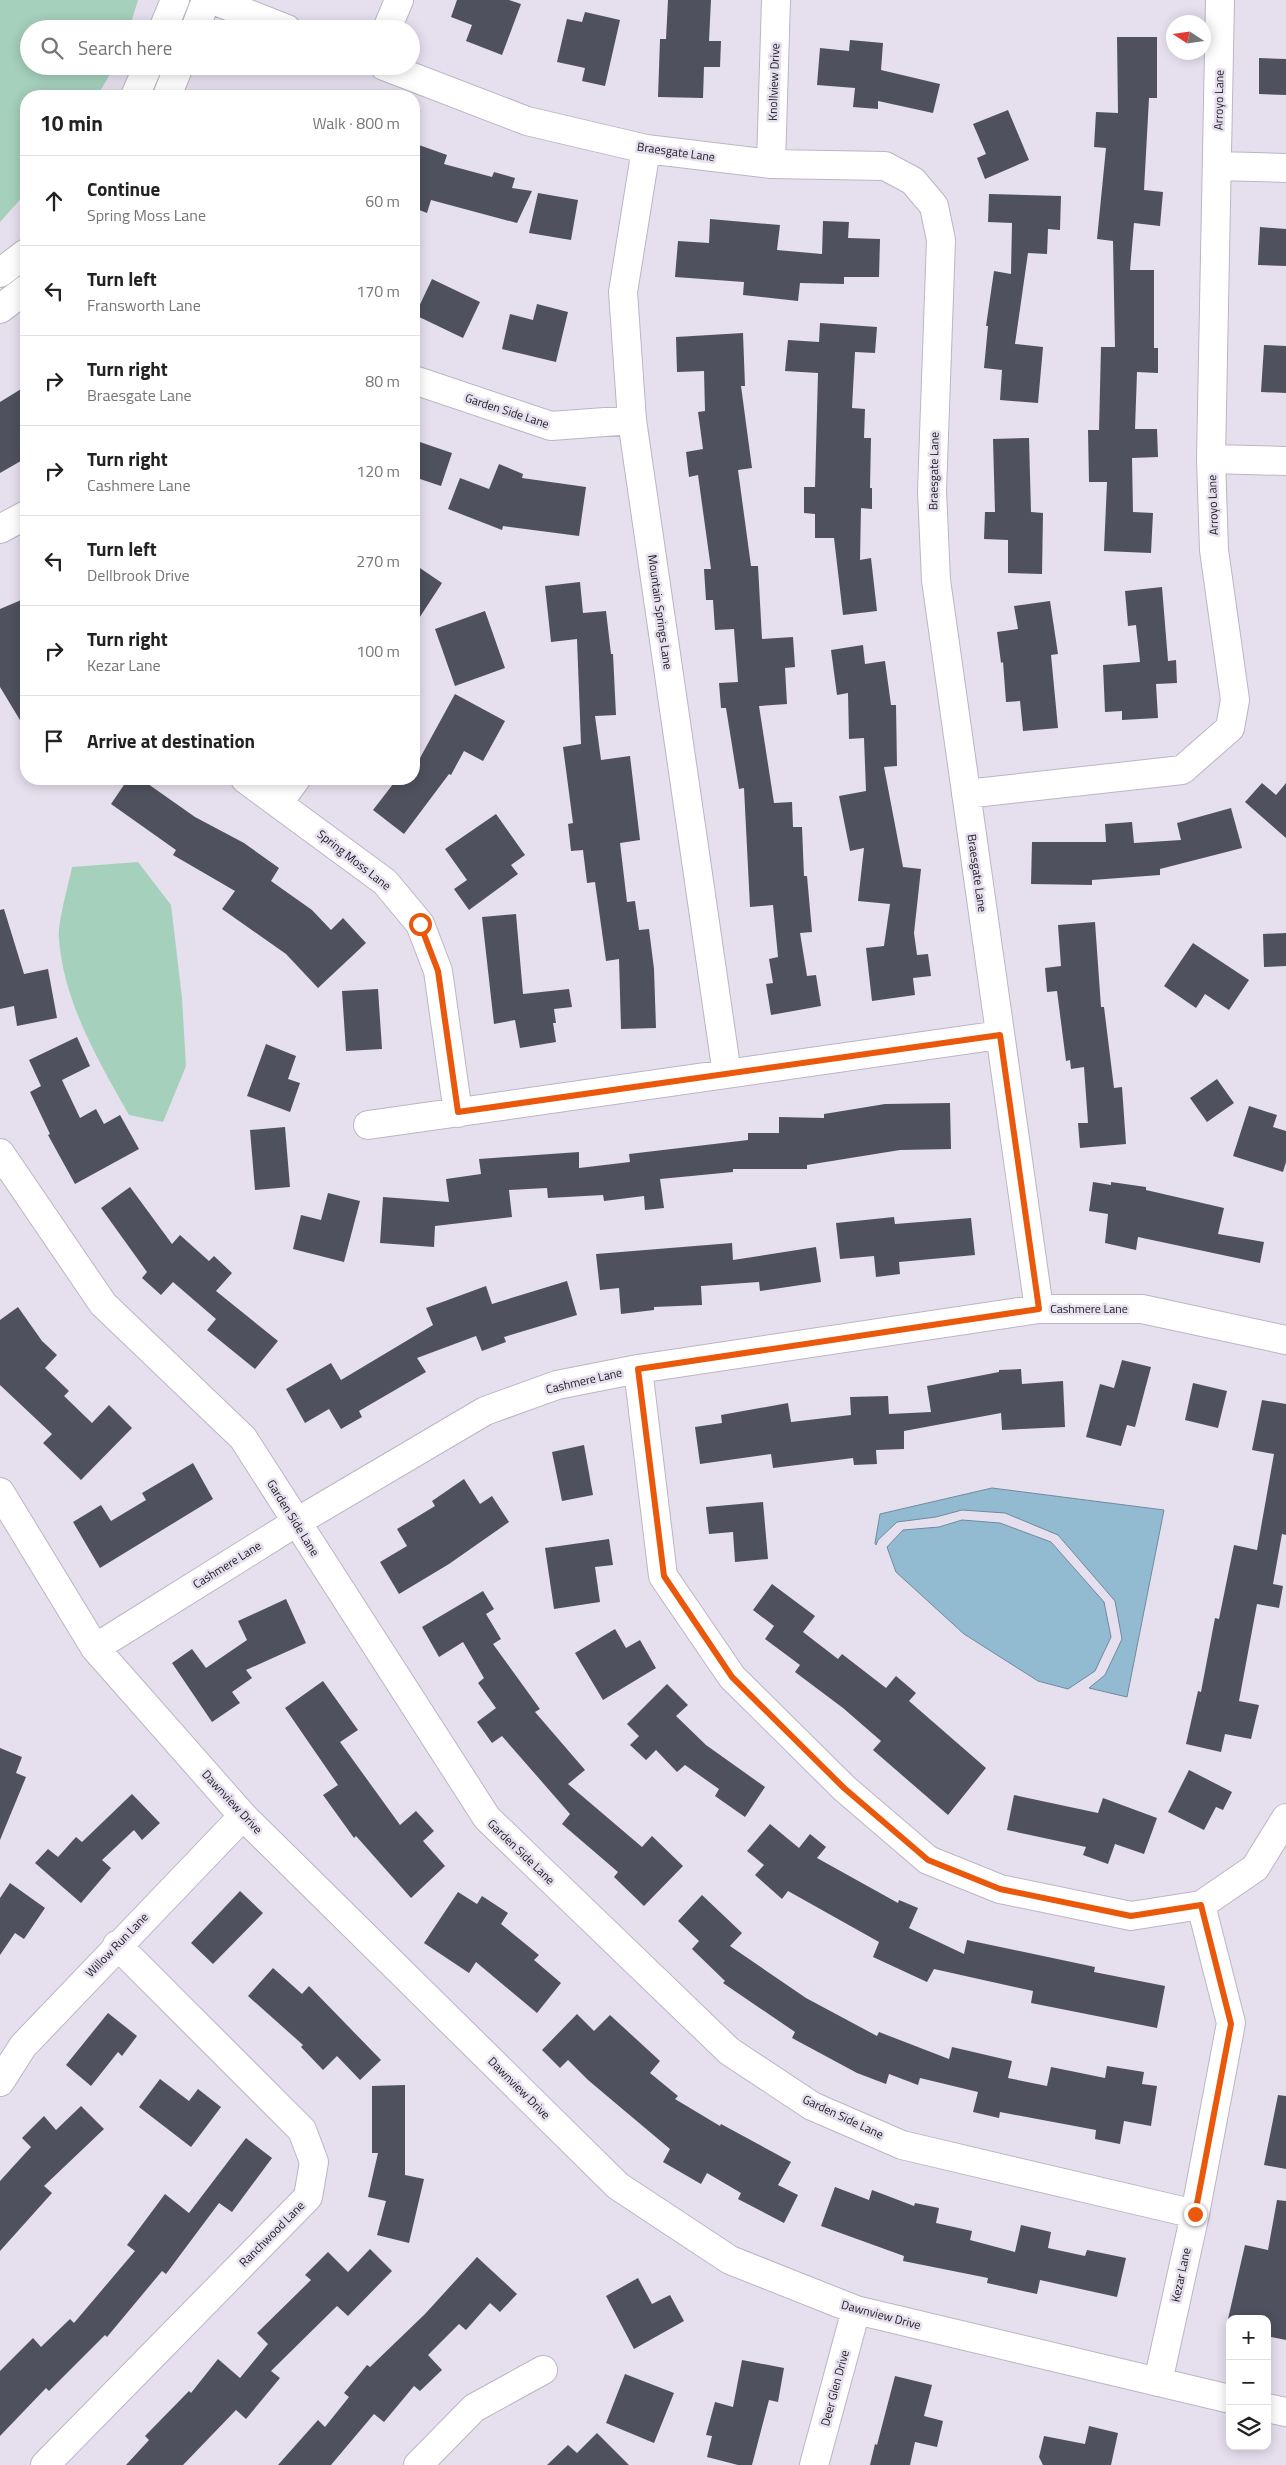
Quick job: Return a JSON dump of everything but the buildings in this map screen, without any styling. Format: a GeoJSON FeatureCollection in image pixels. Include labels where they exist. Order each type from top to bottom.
{"type":"FeatureCollection","features":[{"type":"Feature","properties":{"kind":"street"},"geometry":{"type":"LineString","coordinates":[[167,20],[175,0]]}},
{"type":"Feature","properties":{"kind":"street"},"geometry":{"type":"LineString","coordinates":[[198,20],[206,0]]}},
{"type":"Feature","properties":{"kind":"street"},"geometry":{"type":"LineString","coordinates":[[213,0],[264,20]]}},
{"type":"Feature","properties":{"kind":"street"},"geometry":{"type":"LineString","coordinates":[[391,20],[399,0]]}},
{"type":"Feature","properties":{"kind":"street","name":"Knollview Drive"},"geometry":{"type":"LineString","coordinates":[[771,164],[776,0]]}},
{"type":"Feature","properties":{"kind":"street","name":"Arroyo Lane"},"geometry":{"type":"LineString","coordinates":[[966,794],[1182,770],[1230,728],[1235,700],[1214,550],[1211,459],[1220,0]]}},
{"type":"Feature","properties":{"kind":"street"},"geometry":{"type":"LineString","coordinates":[[138,90],[144,75]]}},
{"type":"Feature","properties":{"kind":"street"},"geometry":{"type":"LineString","coordinates":[[169,90],[175,75]]}},
{"type":"Feature","properties":{"kind":"street","name":"Braesgate Lane"},"geometry":{"type":"LineString","coordinates":[[408,75],[527,120],[646,150],[771,164],[885,166],[913,181],[934,206],[941,240],[932,491],[936,580],[1039,1309]]}},
{"type":"Feature","properties":{"kind":"street","name":"Mountain Springs Lane"},"geometry":{"type":"LineString","coordinates":[[646,150],[623,292],[632,420],[727,1074]]}},
{"type":"Feature","properties":{"kind":"street"},"geometry":{"type":"LineString","coordinates":[[1217,166],[1286,168]]}},
{"type":"Feature","properties":{"kind":"street"},"geometry":{"type":"LineString","coordinates":[[0,272],[20,257]]}},
{"type":"Feature","properties":{"kind":"street"},"geometry":{"type":"LineString","coordinates":[[0,309],[20,294]]}},
{"type":"Feature","properties":{"kind":"street","name":"Garden Side Lane"},"geometry":{"type":"LineString","coordinates":[[420,382],[551,426],[632,420]]}},
{"type":"Feature","properties":{"kind":"street"},"geometry":{"type":"LineString","coordinates":[[1211,459],[1286,461]]}},
{"type":"Feature","properties":{"kind":"street"},"geometry":{"type":"LineString","coordinates":[[0,528],[20,518]]}},
{"type":"Feature","properties":{"kind":"street","name":"Spring Moss Lane"},"geometry":{"type":"LineString","coordinates":[[254,785],[385,882],[420,924],[438,971],[458,1112]]}},
{"type":"Feature","properties":{"kind":"street"},"geometry":{"type":"LineString","coordinates":[[278,802],[291,785]]}},
{"type":"Feature","properties":{"kind":"street"},"geometry":{"type":"LineString","coordinates":[[368,1125],[1000,1035]]}},
{"type":"Feature","properties":{"kind":"street","name":"Garden Side Lane"},"geometry":{"type":"LineString","coordinates":[[0,1153],[103,1304],[243,1438],[486,1818],[729,2051],[812,2106],[902,2145],[1195,2214]]}},
{"type":"Feature","properties":{"kind":"street","name":"Cashmere Lane"},"geometry":{"type":"LineString","coordinates":[[95,1648],[296,1523],[484,1410],[557,1385],[638,1369],[1039,1309],[1142,1309],[1286,1340]]}},
{"type":"Feature","properties":{"kind":"street"},"geometry":{"type":"LineString","coordinates":[[638,1369],[664,1576],[732,1677],[844,1788],[928,1860],[1000,1889],[1131,1916],[1201,1905],[1255,1868],[1286,1818]]}},
{"type":"Feature","properties":{"kind":"street","name":"Dawnview Drive"},"geometry":{"type":"LineString","coordinates":[[0,1492],[95,1648],[243,1816],[618,2186],[730,2260],[856,2310],[1226,2398]]}},
{"type":"Feature","properties":{"kind":"street","name":"Willow Run Lane"},"geometry":{"type":"LineString","coordinates":[[0,2082],[22,2046],[243,1816]]}},
{"type":"Feature","properties":{"kind":"street","name":"Kezar Lane"},"geometry":{"type":"LineString","coordinates":[[1158,2382],[1195,2214],[1231,2024],[1201,1905]]}},
{"type":"Feature","properties":{"kind":"street","name":"Ranchwood Lane"},"geometry":{"type":"LineString","coordinates":[[45,2465],[308,2197],[314,2162],[302,2130],[117,1945]]}},
{"type":"Feature","properties":{"kind":"street","name":"Deer Glen Drive"},"geometry":{"type":"LineString","coordinates":[[814,2465],[856,2310]]}},
{"type":"Feature","properties":{"kind":"street"},"geometry":{"type":"LineString","coordinates":[[418,2465],[474,2408],[543,2370]]}},
{"type":"Feature","properties":{"kind":"street"},"geometry":{"type":"LineString","coordinates":[[1271,2409],[1286,2412]]}},
{"type":"Feature","properties":{"kind":"green space"},"geometry":{"type":"Polygon","coordinates":[[[0,0],[138,0],[132,20],[20,20],[20,75],[110,75],[101,90],[20,90],[20,200],[0,222],[0,0]]]}},
{"type":"Feature","properties":{"kind":"green space"},"geometry":{"type":"Polygon","coordinates":[[[138,862],[171,905],[182,998],[186,1066],[163,1122],[129,1115],[95,1052],[75,1008],[62,963],[59,939],[61,914],[72,867],[138,862]]]}},
{"type":"Feature","properties":{"kind":"water"},"geometry":{"type":"Polygon","coordinates":[[[992,1488],[1164,1510],[1127,1697],[1089,1688],[1105,1675],[1122,1639],[1115,1601],[1058,1535],[1005,1513],[962,1510],[936,1517],[897,1522],[878,1540],[876,1545],[875,1543],[880,1514],[992,1488]]]}},
{"type":"Feature","properties":{"kind":"water"},"geometry":{"type":"Polygon","coordinates":[[[962,1520],[1000,1523],[1051,1542],[1104,1602],[1111,1637],[1095,1671],[1068,1689],[1038,1681],[964,1634],[896,1572],[887,1547],[903,1530],[939,1527],[962,1520]]]}},
{"type":"Feature","properties":{"kind":"route"},"geometry":{"type":"LineString","coordinates":[[420,924],[438,971],[458,1112],[1000,1035],[1039,1309],[638,1369],[664,1576],[732,1677],[844,1788],[928,1860],[1000,1889],[1131,1916],[1201,1905],[1231,2024],[1195,2214]]}}]}
